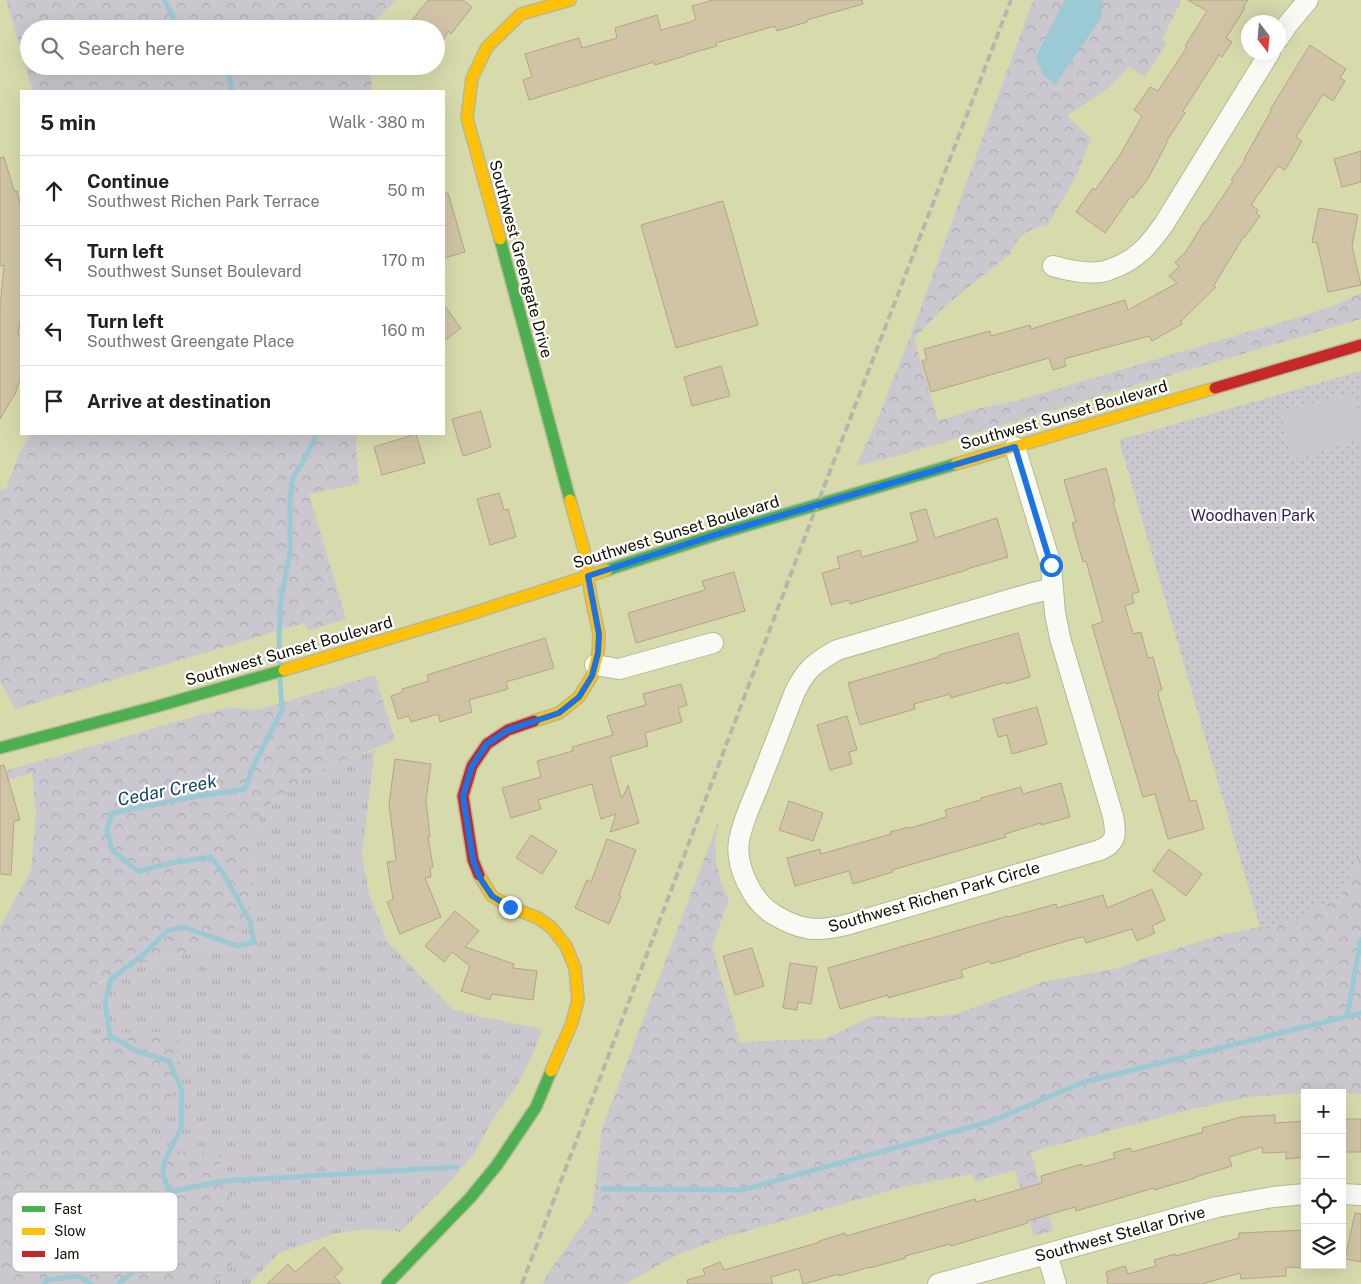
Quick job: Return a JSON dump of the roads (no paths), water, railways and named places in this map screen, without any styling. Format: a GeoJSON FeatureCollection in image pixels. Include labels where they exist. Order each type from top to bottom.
{"type":"FeatureCollection","features":[{"type":"Feature","properties":{"kind":"street","name":"Southwest Greengate Drive"},"geometry":{"type":"LineString","coordinates":[[387,1284],[470,1198],[497,1165],[536,1107],[572,1023],[578,1000],[575,968],[566,946],[552,928],[538,918],[510,907],[492,896],[480,878],[473,860],[463,796],[472,766],[487,744],[508,730],[559,713],[579,697],[592,676],[598,653],[599,634],[584,550],[466,118],[472,78],[487,48],[521,14],[570,0]]}},
{"type":"Feature","properties":{"kind":"street"},"geometry":{"type":"LineString","coordinates":[[1286,27],[1308,0]]}},
{"type":"Feature","properties":{"kind":"street"},"geometry":{"type":"LineString","coordinates":[[1053,266],[1079,272],[1100,272],[1131,260],[1142,251],[1164,224],[1265,60]]}},
{"type":"Feature","properties":{"kind":"street","name":"Southwest Sunset Boulevard"},"geometry":{"type":"LineString","coordinates":[[0,748],[155,707],[305,664],[467,616],[727,532],[1361,345]]}},
{"type":"Feature","properties":{"kind":"street"},"geometry":{"type":"LineString","coordinates":[[1015,447],[1051,565],[1053,588]]}},
{"type":"Feature","properties":{"kind":"street","name":"Southwest Richen Park Circle"},"geometry":{"type":"LineString","coordinates":[[1053,588],[1060,638],[1113,816],[1116,832],[1109,846],[825,930],[806,928],[786,922],[767,910],[754,896],[746,880],[740,861],[739,842],[746,818],[794,694],[808,669],[837,650],[1053,588]]}},
{"type":"Feature","properties":{"kind":"street"},"geometry":{"type":"LineString","coordinates":[[595,665],[619,669],[713,643]]}},
{"type":"Feature","properties":{"kind":"street","name":"Southwest Stellar Drive"},"geometry":{"type":"LineString","coordinates":[[938,1284],[1217,1207],[1273,1197],[1301,1194]]}},
{"type":"Feature","properties":{"kind":"street"},"geometry":{"type":"LineString","coordinates":[[1346,1194],[1361,1195]]}},
{"type":"Feature","properties":{"kind":"street"},"geometry":{"type":"LineString","coordinates":[[1047,1254],[1056,1284]]}},
{"type":"Feature","properties":{"kind":"water"},"geometry":{"type":"Polygon","coordinates":[[[1065,0],[1103,0],[1101,18],[1055,85],[1043,75],[1036,56],[1065,0]]]}},
{"type":"Feature","properties":{"kind":"waterway","name":"Cedar Creek"},"geometry":{"type":"LineString","coordinates":[[164,0],[175,20]]}},
{"type":"Feature","properties":{"kind":"waterway","name":"Cedar Creek"},"geometry":{"type":"LineString","coordinates":[[229,75],[232,90]]}},
{"type":"Feature","properties":{"kind":"waterway","name":"Cedar Creek"},"geometry":{"type":"LineString","coordinates":[[280,663],[281,599],[290,552],[290,497],[293,477],[316,435]]}},
{"type":"Feature","properties":{"kind":"waterway","name":"Cedar Creek"},"geometry":{"type":"LineString","coordinates":[[169,1192],[163,1173],[164,1162],[181,1128],[182,1090],[169,1061],[137,1051],[110,1036],[105,1002],[111,979],[143,955],[167,931],[183,927],[238,946],[254,942],[250,921],[223,873],[211,857],[171,863],[138,871],[112,850],[107,830],[112,813],[245,789],[251,771],[282,710],[280,679]]}},
{"type":"Feature","properties":{"kind":"waterway"},"geometry":{"type":"LineString","coordinates":[[1347,1017],[1361,939]]}},
{"type":"Feature","properties":{"kind":"waterway"},"geometry":{"type":"LineString","coordinates":[[603,1189],[742,1190],[992,1121],[1084,1082],[1361,1013]]}},
{"type":"Feature","properties":{"kind":"waterway"},"geometry":{"type":"LineString","coordinates":[[169,1192],[223,1181],[457,1167]]}},
{"type":"Feature","properties":{"kind":"waterway","name":"Cedar Creek"},"geometry":{"type":"LineString","coordinates":[[118,1284],[133,1272]]}},
{"type":"Feature","properties":{"kind":"waterway","name":"Cedar Creek"},"geometry":{"type":"LineString","coordinates":[[44,1284],[46,1280],[78,1276],[91,1284]]}},
{"type":"Feature","properties":{"kind":"railway"},"geometry":{"type":"LineString","coordinates":[[522,1284],[817,505],[1011,0]]}},
{"type":"Feature","properties":{"kind":"park label","name":"Woodhaven Park"},"geometry":{"type":"Point","coordinates":[1253,515]}}]}
